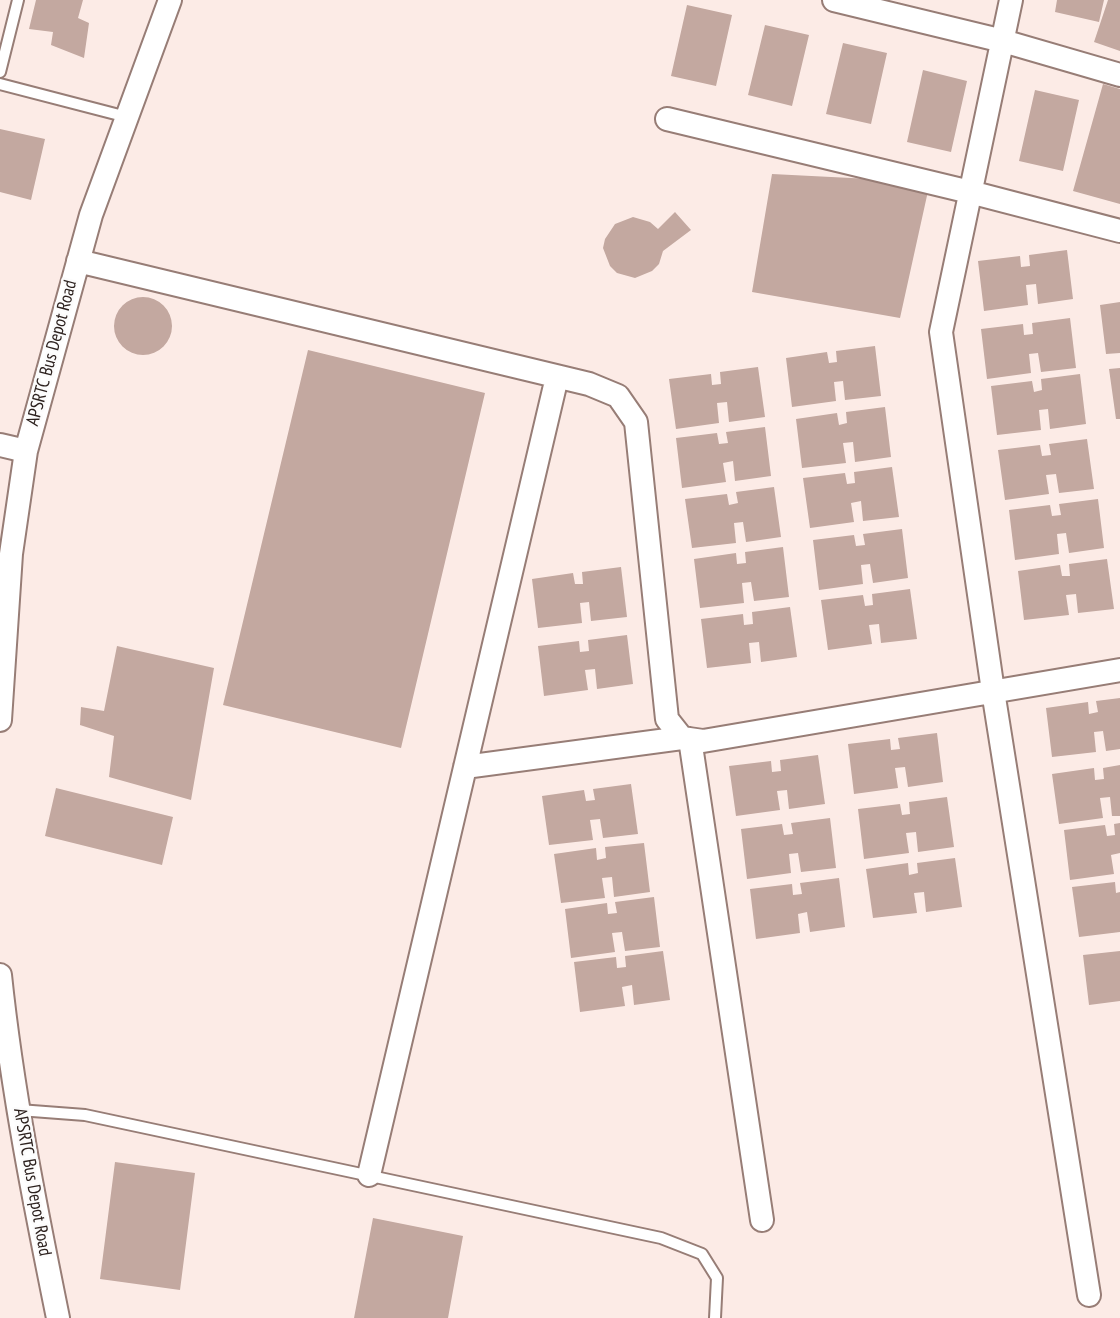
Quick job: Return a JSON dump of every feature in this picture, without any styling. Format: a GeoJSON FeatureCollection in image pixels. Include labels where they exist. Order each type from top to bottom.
{"type":"FeatureCollection","features":[{"type":"Feature","properties":{"kind":"street","name":"APSRTC Bus Depot Road"},"geometry":{"type":"LineString","coordinates":[[0,720],[11,554],[26,451],[91,215],[170,0]]}},
{"type":"Feature","properties":{"kind":"street"},"geometry":{"type":"LineString","coordinates":[[834,0],[1003,41],[1120,75]]}},
{"type":"Feature","properties":{"kind":"street"},"geometry":{"type":"LineString","coordinates":[[1011,0],[941,332],[993,691],[1089,1295]]}},
{"type":"Feature","properties":{"kind":"street"},"geometry":{"type":"LineString","coordinates":[[667,119],[970,192],[1120,231]]}},
{"type":"Feature","properties":{"kind":"street"},"geometry":{"type":"LineString","coordinates":[[78,261],[589,384],[618,396],[636,422],[667,719],[686,738],[762,1220]]}},
{"type":"Feature","properties":{"kind":"street"},"geometry":{"type":"LineString","coordinates":[[369,1175],[557,377]]}},
{"type":"Feature","properties":{"kind":"street"},"geometry":{"type":"LineString","coordinates":[[0,445],[26,451]]}},
{"type":"Feature","properties":{"kind":"street"},"geometry":{"type":"LineString","coordinates":[[465,767],[686,738],[703,741],[1120,670]]}},
{"type":"Feature","properties":{"kind":"street","name":"APSRTC Bus Depot Road"},"geometry":{"type":"LineString","coordinates":[[0,975],[5,1026],[36,1212],[58,1318]]}},
{"type":"Feature","properties":{"kind":"lane"},"geometry":{"type":"LineString","coordinates":[[0,72],[18,0]]}},
{"type":"Feature","properties":{"kind":"lane"},"geometry":{"type":"LineString","coordinates":[[0,84],[127,117]]}},
{"type":"Feature","properties":{"kind":"lane"},"geometry":{"type":"LineString","coordinates":[[19,1110],[85,1115],[660,1238],[702,1254],[717,1278],[715,1318]]}},
{"type":"Feature","properties":{"kind":"building"},"geometry":{"type":"Polygon","coordinates":[[[36,0],[83,0],[78,18],[89,23],[84,58],[51,45],[53,32],[29,29],[36,0]]]}},
{"type":"Feature","properties":{"kind":"building"},"geometry":{"type":"Polygon","coordinates":[[[1057,0],[1104,0],[1099,22],[1055,12],[1057,0]]]}},
{"type":"Feature","properties":{"kind":"building"},"geometry":{"type":"Polygon","coordinates":[[[1108,0],[1120,0],[1120,51],[1094,42],[1108,0]]]}},
{"type":"Feature","properties":{"kind":"building"},"geometry":{"type":"Polygon","coordinates":[[[687,5],[732,15],[716,86],[671,76],[687,5]]]}},
{"type":"Feature","properties":{"kind":"building"},"geometry":{"type":"Polygon","coordinates":[[[765,25],[809,35],[792,106],[748,95],[765,25]]]}},
{"type":"Feature","properties":{"kind":"building"},"geometry":{"type":"Polygon","coordinates":[[[843,43],[887,53],[871,124],[826,114],[843,43]]]}},
{"type":"Feature","properties":{"kind":"building"},"geometry":{"type":"Polygon","coordinates":[[[923,70],[967,81],[951,152],[907,142],[923,70]]]}},
{"type":"Feature","properties":{"kind":"building"},"geometry":{"type":"Polygon","coordinates":[[[1103,84],[1120,89],[1120,204],[1073,191],[1103,84]]]}},
{"type":"Feature","properties":{"kind":"building"},"geometry":{"type":"Polygon","coordinates":[[[1035,90],[1079,100],[1063,171],[1019,161],[1035,90]]]}},
{"type":"Feature","properties":{"kind":"building"},"geometry":{"type":"Polygon","coordinates":[[[0,129],[45,139],[31,200],[0,192],[0,129]]]}},
{"type":"Feature","properties":{"kind":"building"},"geometry":{"type":"Polygon","coordinates":[[[772,174],[930,182],[900,318],[752,292],[772,174]]]}},
{"type":"Feature","properties":{"kind":"building"},"geometry":{"type":"Polygon","coordinates":[[[675,212],[691,230],[663,251],[659,264],[652,271],[635,278],[617,273],[610,266],[603,248],[605,239],[615,224],[633,217],[650,222],[658,229],[675,212]]]}},
{"type":"Feature","properties":{"kind":"building"},"geometry":{"type":"Polygon","coordinates":[[[1067,250],[1073,299],[1038,304],[1036,284],[1026,285],[1028,305],[984,311],[978,261],[1020,256],[1021,267],[1030,266],[1029,255],[1067,250]]]}},
{"type":"Feature","properties":{"kind":"building"},"geometry":{"type":"Polygon","coordinates":[[[137,297],[149,297],[159,301],[168,310],[172,332],[164,347],[149,355],[137,355],[127,351],[118,342],[114,332],[114,320],[118,310],[127,301],[137,297]]]}},
{"type":"Feature","properties":{"kind":"building"},"geometry":{"type":"Polygon","coordinates":[[[1120,302],[1120,353],[1106,354],[1100,305],[1120,302]]]}},
{"type":"Feature","properties":{"kind":"building"},"geometry":{"type":"Polygon","coordinates":[[[1070,318],[1076,368],[1041,372],[1038,353],[1029,354],[1031,373],[987,379],[981,329],[1023,324],[1024,335],[1033,334],[1032,323],[1070,318]]]}},
{"type":"Feature","properties":{"kind":"building"},"geometry":{"type":"Polygon","coordinates":[[[875,346],[881,396],[845,400],[843,381],[834,382],[836,401],[792,407],[786,358],[827,352],[829,363],[837,362],[836,351],[875,346]]]}},
{"type":"Feature","properties":{"kind":"building"},"geometry":{"type":"Polygon","coordinates":[[[308,350],[485,393],[401,748],[223,705],[308,350]]]}},
{"type":"Feature","properties":{"kind":"building"},"geometry":{"type":"Polygon","coordinates":[[[758,367],[765,417],[729,422],[727,402],[717,403],[719,423],[676,429],[669,379],[711,374],[712,385],[721,384],[720,372],[758,367]]]}},
{"type":"Feature","properties":{"kind":"building"},"geometry":{"type":"Polygon","coordinates":[[[1120,368],[1120,419],[1116,419],[1109,369],[1120,368]]]}},
{"type":"Feature","properties":{"kind":"building"},"geometry":{"type":"Polygon","coordinates":[[[1080,374],[1086,424],[1050,429],[1048,409],[1039,410],[1041,430],[997,435],[991,386],[1032,381],[1034,392],[1042,390],[1041,379],[1080,374]]]}},
{"type":"Feature","properties":{"kind":"building"},"geometry":{"type":"Polygon","coordinates":[[[885,407],[891,457],[855,462],[853,442],[843,443],[846,463],[802,468],[796,419],[837,413],[839,425],[847,423],[846,412],[885,407]]]}},
{"type":"Feature","properties":{"kind":"building"},"geometry":{"type":"Polygon","coordinates":[[[765,427],[771,476],[735,481],[733,461],[723,463],[726,482],[682,488],[676,438],[717,433],[719,444],[728,443],[726,432],[765,427]]]}},
{"type":"Feature","properties":{"kind":"building"},"geometry":{"type":"Polygon","coordinates":[[[1087,439],[1094,489],[1059,493],[1056,474],[1046,475],[1049,494],[1005,500],[998,450],[1040,445],[1042,456],[1051,455],[1049,444],[1087,439]]]}},
{"type":"Feature","properties":{"kind":"building"},"geometry":{"type":"Polygon","coordinates":[[[892,467],[899,517],[863,521],[861,501],[851,503],[854,522],[810,528],[803,478],[845,473],[847,484],[855,483],[854,472],[892,467]]]}},
{"type":"Feature","properties":{"kind":"building"},"geometry":{"type":"Polygon","coordinates":[[[774,487],[781,537],[746,542],[743,522],[734,523],[736,543],[692,548],[685,499],[727,494],[729,505],[738,503],[736,492],[774,487]]]}},
{"type":"Feature","properties":{"kind":"building"},"geometry":{"type":"Polygon","coordinates":[[[1098,499],[1104,548],[1069,553],[1066,533],[1057,534],[1059,554],[1015,560],[1009,510],[1050,505],[1052,516],[1061,515],[1059,504],[1098,499]]]}},
{"type":"Feature","properties":{"kind":"building"},"geometry":{"type":"Polygon","coordinates":[[[902,529],[908,578],[873,583],[870,564],[861,565],[863,584],[819,590],[813,540],[854,535],[856,546],[865,545],[863,534],[902,529]]]}},
{"type":"Feature","properties":{"kind":"building"},"geometry":{"type":"Polygon","coordinates":[[[783,547],[789,597],[754,601],[751,582],[742,583],[744,603],[700,608],[694,559],[736,553],[737,564],[746,563],[745,552],[783,547]]]}},
{"type":"Feature","properties":{"kind":"building"},"geometry":{"type":"Polygon","coordinates":[[[1107,559],[1114,609],[1078,613],[1076,594],[1066,595],[1069,615],[1024,620],[1018,571],[1060,565],[1062,576],[1070,576],[1069,564],[1107,559]]]}},
{"type":"Feature","properties":{"kind":"building"},"geometry":{"type":"Polygon","coordinates":[[[621,567],[627,617],[591,621],[589,602],[580,603],[582,623],[538,628],[532,579],[573,573],[575,584],[583,584],[582,572],[621,567]]]}},
{"type":"Feature","properties":{"kind":"building"},"geometry":{"type":"Polygon","coordinates":[[[910,589],[917,639],[881,643],[879,624],[869,625],[872,644],[828,650],[821,600],[863,595],[865,606],[873,605],[872,594],[910,589]]]}},
{"type":"Feature","properties":{"kind":"building"},"geometry":{"type":"Polygon","coordinates":[[[790,607],[797,657],[761,662],[759,642],[749,643],[751,663],[707,668],[701,619],[743,614],[744,625],[753,624],[752,612],[790,607]]]}},
{"type":"Feature","properties":{"kind":"building"},"geometry":{"type":"Polygon","coordinates":[[[627,635],[633,684],[597,689],[595,669],[585,670],[588,690],[544,696],[538,646],[579,641],[580,652],[589,651],[588,640],[627,635]]]}},
{"type":"Feature","properties":{"kind":"building"},"geometry":{"type":"Polygon","coordinates":[[[117,646],[214,668],[191,800],[109,777],[114,736],[80,725],[81,707],[104,711],[117,646]]]}},
{"type":"Feature","properties":{"kind":"building"},"geometry":{"type":"Polygon","coordinates":[[[1120,698],[1120,749],[1106,751],[1103,731],[1094,732],[1096,752],[1052,757],[1046,708],[1088,702],[1089,714],[1098,712],[1096,701],[1120,698]]]}},
{"type":"Feature","properties":{"kind":"building"},"geometry":{"type":"Polygon","coordinates":[[[937,733],[943,782],[908,787],[905,767],[895,768],[898,788],[854,794],[848,744],[890,739],[891,750],[900,749],[898,738],[937,733]]]}},
{"type":"Feature","properties":{"kind":"building"},"geometry":{"type":"Polygon","coordinates":[[[818,755],[825,804],[789,809],[787,790],[777,791],[780,810],[736,816],[729,766],[771,761],[772,772],[781,771],[780,760],[818,755]]]}},
{"type":"Feature","properties":{"kind":"building"},"geometry":{"type":"Polygon","coordinates":[[[1120,765],[1120,816],[1112,816],[1110,797],[1100,798],[1103,818],[1059,824],[1052,774],[1094,768],[1095,780],[1104,779],[1103,768],[1120,765]]]}},
{"type":"Feature","properties":{"kind":"building"},"geometry":{"type":"Polygon","coordinates":[[[631,784],[638,834],[603,838],[600,819],[590,820],[593,840],[549,845],[542,796],[584,790],[586,801],[595,800],[593,789],[631,784]]]}},
{"type":"Feature","properties":{"kind":"building"},"geometry":{"type":"Polygon","coordinates":[[[56,788],[173,817],[162,865],[45,836],[56,788]]]}},
{"type":"Feature","properties":{"kind":"building"},"geometry":{"type":"Polygon","coordinates":[[[947,797],[954,847],[918,852],[916,832],[906,833],[909,853],[864,859],[858,809],[900,804],[902,815],[910,814],[909,802],[947,797]]]}},
{"type":"Feature","properties":{"kind":"building"},"geometry":{"type":"Polygon","coordinates":[[[830,818],[836,868],[801,872],[798,853],[789,854],[791,873],[747,879],[741,829],[782,824],[784,835],[793,834],[791,823],[830,818]]]}},
{"type":"Feature","properties":{"kind":"building"},"geometry":{"type":"Polygon","coordinates":[[[1120,823],[1120,853],[1111,855],[1114,874],[1070,880],[1064,830],[1105,825],[1107,836],[1115,835],[1114,824],[1120,823]]]}},
{"type":"Feature","properties":{"kind":"building"},"geometry":{"type":"Polygon","coordinates":[[[644,843],[650,892],[614,897],[612,877],[602,878],[605,898],[561,903],[554,854],[596,848],[597,860],[606,858],[605,847],[644,843]]]}},
{"type":"Feature","properties":{"kind":"building"},"geometry":{"type":"Polygon","coordinates":[[[955,858],[962,907],[926,912],[924,892],[914,893],[917,913],[873,918],[866,869],[908,863],[909,875],[918,873],[917,863],[955,858]]]}},
{"type":"Feature","properties":{"kind":"building"},"geometry":{"type":"Polygon","coordinates":[[[839,878],[845,927],[810,932],[807,912],[798,914],[800,933],[756,939],[750,889],[792,884],[793,895],[802,894],[800,883],[839,878]]]}},
{"type":"Feature","properties":{"kind":"building"},"geometry":{"type":"Polygon","coordinates":[[[1115,882],[1116,893],[1120,892],[1120,932],[1079,937],[1072,887],[1115,882]]]}},
{"type":"Feature","properties":{"kind":"building"},"geometry":{"type":"Polygon","coordinates":[[[654,897],[660,947],[625,951],[622,932],[612,933],[615,952],[571,958],[565,909],[607,903],[608,914],[617,913],[615,902],[654,897]]]}},
{"type":"Feature","properties":{"kind":"building"},"geometry":{"type":"Polygon","coordinates":[[[663,951],[670,1000],[634,1005],[632,985],[622,987],[625,1006],[580,1012],[574,962],[616,957],[617,968],[626,967],[625,956],[663,951]]]}},
{"type":"Feature","properties":{"kind":"building"},"geometry":{"type":"Polygon","coordinates":[[[1120,951],[1120,1001],[1089,1005],[1083,955],[1120,951]]]}},
{"type":"Feature","properties":{"kind":"building"},"geometry":{"type":"Polygon","coordinates":[[[115,1162],[195,1173],[180,1290],[100,1279],[115,1162]]]}},
{"type":"Feature","properties":{"kind":"building"},"geometry":{"type":"Polygon","coordinates":[[[373,1218],[463,1236],[448,1318],[354,1318],[373,1218]]]}}]}
